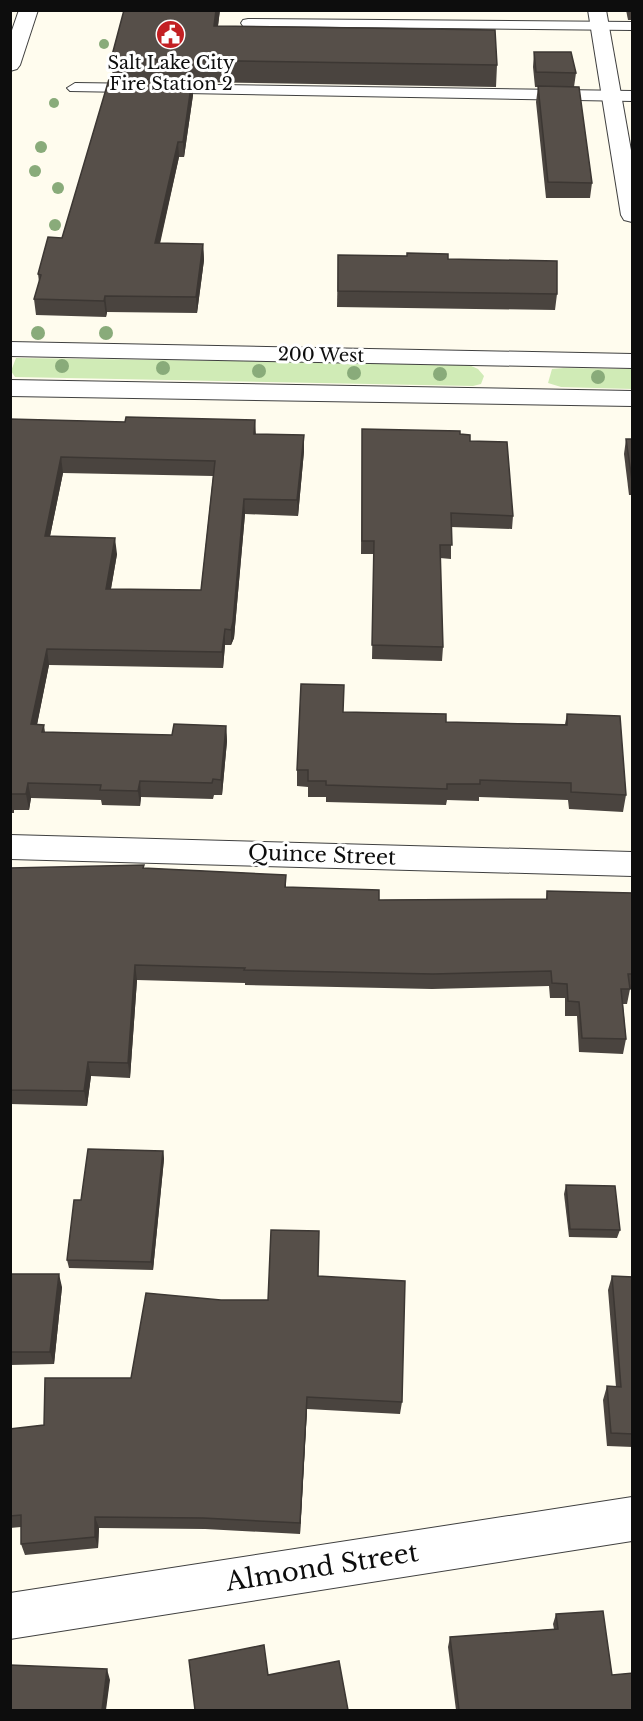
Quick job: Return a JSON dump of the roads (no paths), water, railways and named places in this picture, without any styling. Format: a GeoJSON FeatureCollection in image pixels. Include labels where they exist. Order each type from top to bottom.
{"type":"FeatureCollection","features":[{"type":"Feature","properties":{"kind":"street"},"geometry":{"type":"LineString","coordinates":[[10,65],[29,10]]}},
{"type":"Feature","properties":{"kind":"street"},"geometry":{"type":"LineString","coordinates":[[599,18],[633,215]]}},
{"type":"Feature","properties":{"kind":"street","name":"200 West"},"geometry":{"type":"LineString","coordinates":[[10,349],[633,361]]}},
{"type":"Feature","properties":{"kind":"street"},"geometry":{"type":"LineString","coordinates":[[517,359],[519,397]]}},
{"type":"Feature","properties":{"kind":"street","name":"200 West"},"geometry":{"type":"LineString","coordinates":[[10,388],[633,399]]}},
{"type":"Feature","properties":{"kind":"street","name":"Quince Street"},"geometry":{"type":"LineString","coordinates":[[10,847],[633,864]]}},
{"type":"Feature","properties":{"kind":"street","name":"Almond Street"},"geometry":{"type":"LineString","coordinates":[[10,1616],[633,1519]]}},
{"type":"Feature","properties":{"kind":"lane"},"geometry":{"type":"LineString","coordinates":[[248,23],[599,18],[633,26]]}},
{"type":"Feature","properties":{"kind":"lane"},"geometry":{"type":"LineString","coordinates":[[75,87],[633,96]]}},
{"type":"Feature","properties":{"kind":"place","name":"Salt Lake City Fire Station 2"},"geometry":{"type":"Point","coordinates":[171,34]}}]}
